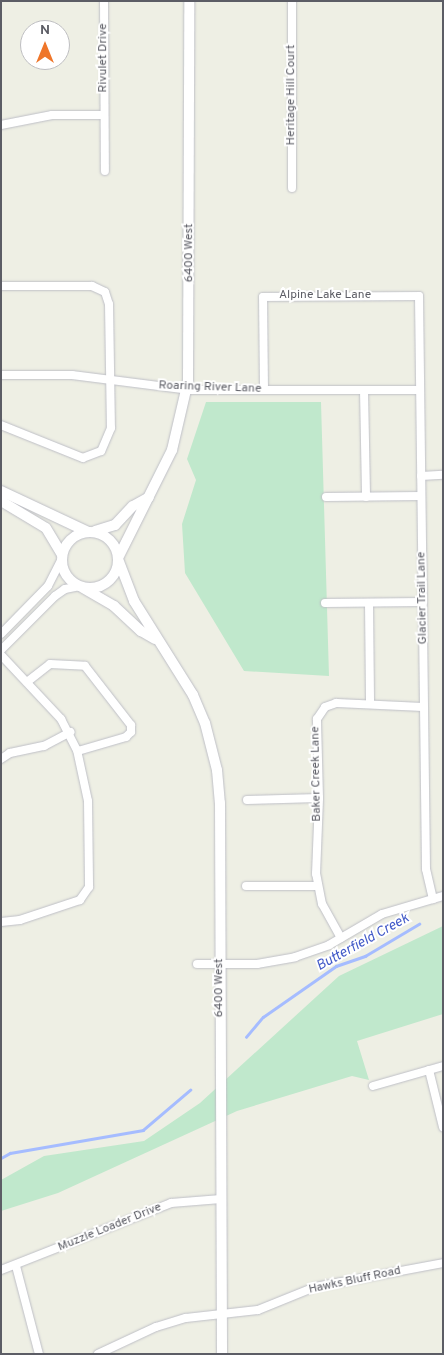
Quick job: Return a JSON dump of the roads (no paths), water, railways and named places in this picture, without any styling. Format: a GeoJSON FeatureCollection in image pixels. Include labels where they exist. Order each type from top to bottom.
{"type":"FeatureCollection","features":[{"type":"Feature","properties":{"kind":"street","name":"Rivulet Drive"},"geometry":{"type":"LineString","coordinates":[[104,1],[105,171]]}},
{"type":"Feature","properties":{"kind":"street","name":"6400 West"},"geometry":{"type":"LineString","coordinates":[[189,1],[187,390],[172,450],[118,558],[129,592],[150,623],[156,639],[193,695],[215,762],[220,803],[222,1354]]}},
{"type":"Feature","properties":{"kind":"street","name":"Heritage Hill Court"},"geometry":{"type":"LineString","coordinates":[[292,1],[292,188]]}},
{"type":"Feature","properties":{"kind":"street"},"geometry":{"type":"LineString","coordinates":[[1,125],[52,115],[104,115]]}},
{"type":"Feature","properties":{"kind":"street"},"geometry":{"type":"LineString","coordinates":[[1,286],[92,286],[106,292],[110,304],[110,433],[104,447],[93,456],[73,456],[1,425]]}},
{"type":"Feature","properties":{"kind":"street","name":"Alpine Lake Lane"},"geometry":{"type":"LineString","coordinates":[[264,390],[263,297],[419,296]]}},
{"type":"Feature","properties":{"kind":"street","name":"Glacier Trail Lane"},"geometry":{"type":"LineString","coordinates":[[419,296],[426,869],[433,899]]}},
{"type":"Feature","properties":{"kind":"street","name":"Roaring River Lane"},"geometry":{"type":"LineString","coordinates":[[1,374],[64,375],[187,390],[420,390]]}},
{"type":"Feature","properties":{"kind":"street"},"geometry":{"type":"LineString","coordinates":[[364,390],[366,497]]}},
{"type":"Feature","properties":{"kind":"street"},"geometry":{"type":"LineString","coordinates":[[421,476],[443,475]]}},
{"type":"Feature","properties":{"kind":"street"},"geometry":{"type":"LineString","coordinates":[[1,491],[90,532],[108,538],[118,558],[116,570],[104,584],[65,589],[54,596],[1,650]]}},
{"type":"Feature","properties":{"kind":"street"},"geometry":{"type":"LineString","coordinates":[[326,497],[422,496]]}},
{"type":"Feature","properties":{"kind":"street","name":"6400 West"},"geometry":{"type":"LineString","coordinates":[[90,532],[114,526],[134,506],[149,497]]}},
{"type":"Feature","properties":{"kind":"street"},"geometry":{"type":"LineString","coordinates":[[1,501],[46,528],[62,558],[67,576],[81,586]]}},
{"type":"Feature","properties":{"kind":"street"},"geometry":{"type":"LineString","coordinates":[[1,634],[48,586],[70,540],[90,532]]}},
{"type":"Feature","properties":{"kind":"street","name":"6400 West"},"geometry":{"type":"LineString","coordinates":[[81,586],[114,606],[141,631],[156,639]]}},
{"type":"Feature","properties":{"kind":"street"},"geometry":{"type":"LineString","coordinates":[[325,603],[423,602]]}},
{"type":"Feature","properties":{"kind":"street"},"geometry":{"type":"LineString","coordinates":[[369,603],[370,704]]}},
{"type":"Feature","properties":{"kind":"street"},"geometry":{"type":"LineString","coordinates":[[1,655],[70,732],[78,752],[88,801],[88,892],[80,900],[20,920],[1,922]]}},
{"type":"Feature","properties":{"kind":"street"},"geometry":{"type":"LineString","coordinates":[[27,682],[50,664],[85,666],[129,723],[131,732],[126,738],[78,752]]}},
{"type":"Feature","properties":{"kind":"street","name":"Baker Creek Lane"},"geometry":{"type":"LineString","coordinates":[[341,938],[322,904],[318,886],[319,798],[317,719],[325,707],[336,703],[424,707]]}},
{"type":"Feature","properties":{"kind":"street"},"geometry":{"type":"LineString","coordinates":[[1,759],[10,754],[44,746],[70,732]]}},
{"type":"Feature","properties":{"kind":"street"},"geometry":{"type":"LineString","coordinates":[[247,800],[319,798]]}},
{"type":"Feature","properties":{"kind":"street"},"geometry":{"type":"LineString","coordinates":[[246,886],[318,886]]}},
{"type":"Feature","properties":{"kind":"street"},"geometry":{"type":"LineString","coordinates":[[197,964],[287,959],[341,938],[382,914],[443,896]]}},
{"type":"Feature","properties":{"kind":"street"},"geometry":{"type":"LineString","coordinates":[[373,1086],[443,1066]]}},
{"type":"Feature","properties":{"kind":"street"},"geometry":{"type":"LineString","coordinates":[[429,1070],[443,1127]]}},
{"type":"Feature","properties":{"kind":"street","name":"Muzzle Loader Drive"},"geometry":{"type":"LineString","coordinates":[[1,1270],[16,1266],[171,1203],[221,1200]]}},
{"type":"Feature","properties":{"kind":"street","name":"Hawks Bluff Road"},"geometry":{"type":"LineString","coordinates":[[98,1354],[156,1327],[186,1318],[258,1310],[315,1287],[443,1263]]}},
{"type":"Feature","properties":{"kind":"street"},"geometry":{"type":"LineString","coordinates":[[16,1266],[39,1354]]}},
{"type":"Feature","properties":{"kind":"waterway","name":"Butterfield Creek"},"geometry":{"type":"LineString","coordinates":[[246,1037],[263,1017],[336,966],[365,956],[419,924]]}},
{"type":"Feature","properties":{"kind":"waterway","name":"Butterfield Creek"},"geometry":{"type":"LineString","coordinates":[[1,1158],[10,1153],[143,1130],[190,1090]]}}]}
